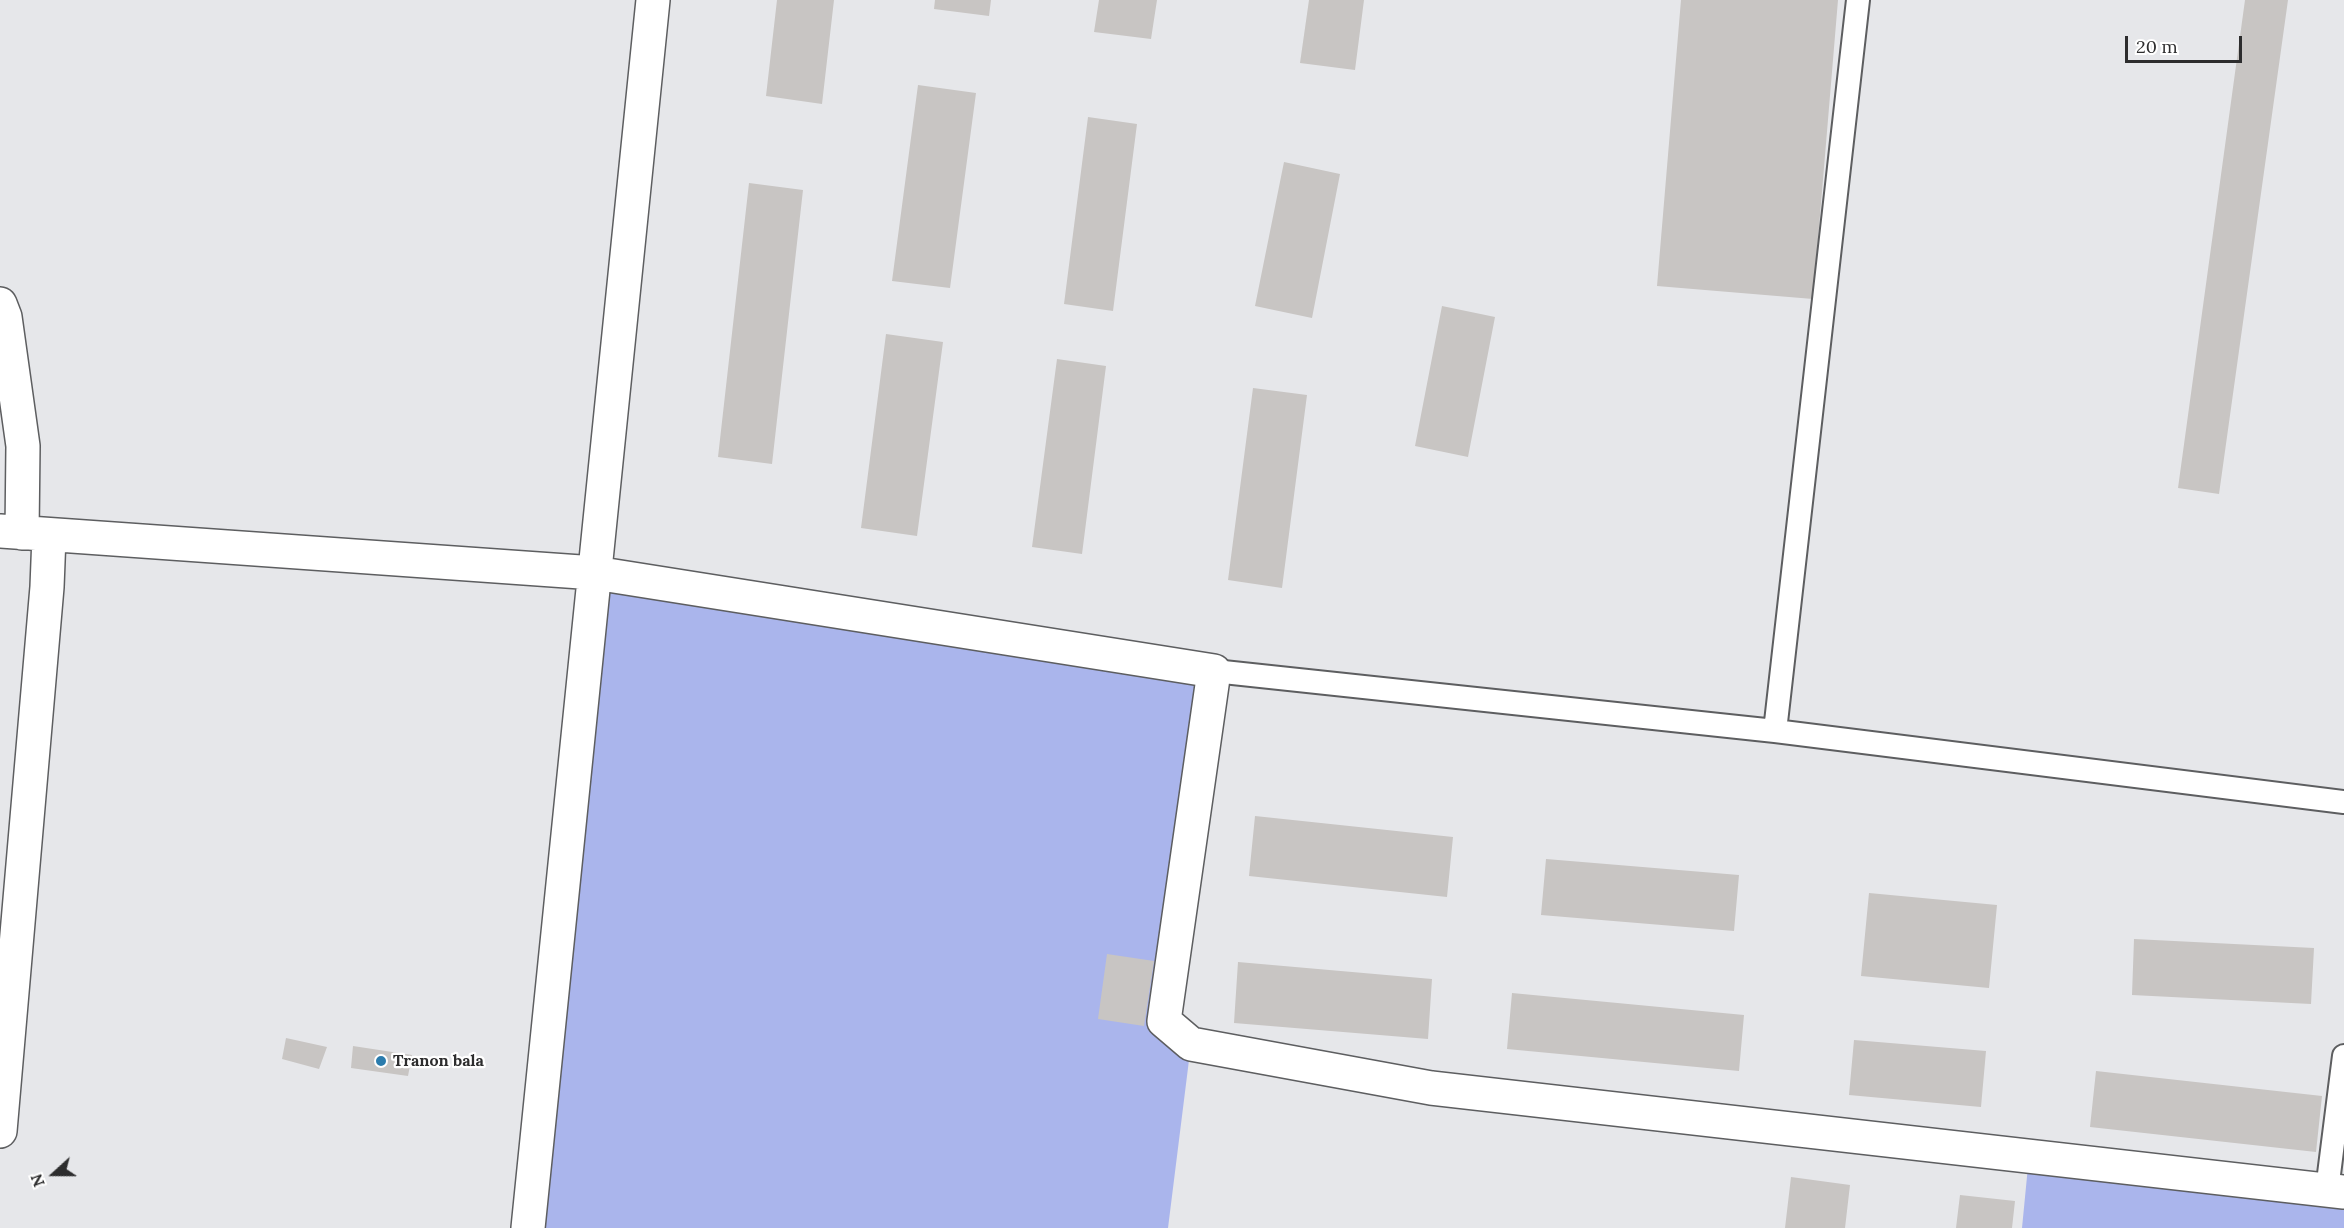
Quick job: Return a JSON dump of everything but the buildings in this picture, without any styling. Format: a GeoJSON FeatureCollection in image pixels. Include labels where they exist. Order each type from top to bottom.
{"type":"FeatureCollection","features":[{"type":"Feature","properties":{"kind":"street"},"geometry":{"type":"LineString","coordinates":[[528,1228],[653,0]]}},
{"type":"Feature","properties":{"kind":"street"},"geometry":{"type":"LineString","coordinates":[[0,304],[5,317],[23,446],[24,534],[47,587],[0,1131]]}},
{"type":"Feature","properties":{"kind":"street"},"geometry":{"type":"LineString","coordinates":[[24,534],[595,573],[1214,671],[1164,1021],[1191,1044],[1431,1088],[2335,1191]]}},
{"type":"Feature","properties":{"kind":"lane"},"geometry":{"type":"LineString","coordinates":[[1775,731],[1858,0]]}},
{"type":"Feature","properties":{"kind":"lane"},"geometry":{"type":"LineString","coordinates":[[1214,671],[1775,731],[2344,802]]}},
{"type":"Feature","properties":{"kind":"lane"},"geometry":{"type":"LineString","coordinates":[[2335,1191],[2344,1056]]}},
{"type":"Feature","properties":{"kind":"shaded area"},"geometry":{"type":"Polygon","coordinates":[[[595,573],[1214,671],[1164,1021],[1191,1044],[1168,1228],[528,1228],[595,573]]]}},
{"type":"Feature","properties":{"kind":"shaded area"},"geometry":{"type":"Polygon","coordinates":[[[2029,1156],[2344,1192],[2344,1228],[2022,1228],[2029,1156]]]}},
{"type":"Feature","properties":{"kind":"place","name":"Tranon bala"},"geometry":{"type":"Point","coordinates":[381,1061]}}]}
